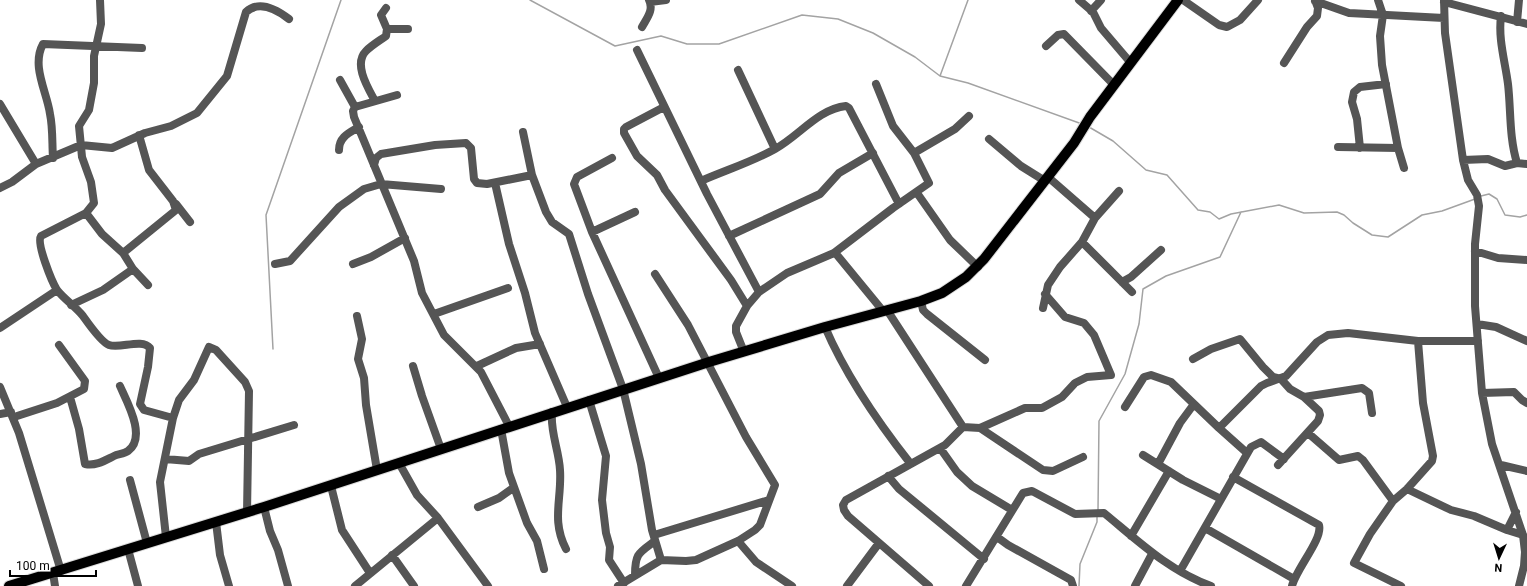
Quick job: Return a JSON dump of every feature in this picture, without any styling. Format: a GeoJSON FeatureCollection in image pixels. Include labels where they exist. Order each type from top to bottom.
{"type":"FeatureCollection","features":[{"type":"Feature","properties":{"kind":"main road"},"geometry":{"type":"LineString","coordinates":[[9,586],[247,513],[505,427],[709,362],[825,327],[921,301],[954,286],[978,267],[1047,179],[1130,62],[1178,0]]}},
{"type":"Feature","properties":{"kind":"street"},"geometry":{"type":"LineString","coordinates":[[100,0],[101,24],[96,47],[94,83],[89,110],[79,126],[82,158],[94,199],[92,208],[86,213],[68,221],[57,229],[41,236],[39,239],[44,258],[57,290],[82,315],[105,343],[109,345],[144,344],[150,348],[148,367],[140,404],[144,410],[173,418]]}},
{"type":"Feature","properties":{"kind":"street"},"geometry":{"type":"LineString","coordinates":[[642,27],[650,14],[649,1],[666,0]]}},
{"type":"Feature","properties":{"kind":"street"},"geometry":{"type":"LineString","coordinates":[[1079,0],[1091,11],[1100,28],[1130,62]]}},
{"type":"Feature","properties":{"kind":"street"},"geometry":{"type":"LineString","coordinates":[[1091,11],[1101,0]]}},
{"type":"Feature","properties":{"kind":"street"},"geometry":{"type":"LineString","coordinates":[[1183,0],[1219,25],[1227,27],[1240,20],[1258,0]]}},
{"type":"Feature","properties":{"kind":"street"},"geometry":{"type":"LineString","coordinates":[[1315,0],[1348,13],[1444,18]]}},
{"type":"Feature","properties":{"kind":"street"},"geometry":{"type":"LineString","coordinates":[[1284,63],[1307,27],[1317,16],[1318,8],[1315,0]]}},
{"type":"Feature","properties":{"kind":"street"},"geometry":{"type":"LineString","coordinates":[[1378,0],[1383,14],[1380,36],[1381,58],[1398,148],[1404,168]]}},
{"type":"Feature","properties":{"kind":"street"},"geometry":{"type":"LineString","coordinates":[[1517,22],[1519,0]]}},
{"type":"Feature","properties":{"kind":"street"},"geometry":{"type":"LineString","coordinates":[[1519,586],[1526,552],[1523,535],[1488,428],[1482,393],[1477,324],[1477,198],[1468,180],[1463,160],[1444,18],[1444,1],[1527,24]]}},
{"type":"Feature","properties":{"kind":"street"},"geometry":{"type":"LineString","coordinates":[[0,188],[12,182],[36,164],[81,146],[112,148],[139,136],[171,126],[197,113],[227,76],[246,12],[251,5],[257,3],[269,6],[278,10],[289,19]]}},
{"type":"Feature","properties":{"kind":"street"},"geometry":{"type":"LineString","coordinates":[[375,101],[365,82],[362,62],[365,52],[386,36],[387,29],[380,15],[386,8]]}},
{"type":"Feature","properties":{"kind":"street"},"geometry":{"type":"LineString","coordinates":[[1501,16],[1500,32],[1508,84],[1513,152],[1517,163]]}},
{"type":"Feature","properties":{"kind":"street"},"geometry":{"type":"LineString","coordinates":[[387,29],[408,29]]}},
{"type":"Feature","properties":{"kind":"street"},"geometry":{"type":"LineString","coordinates":[[1046,46],[1058,35],[1064,34],[1114,85]]}},
{"type":"Feature","properties":{"kind":"street"},"geometry":{"type":"LineString","coordinates":[[53,158],[50,113],[43,90],[38,54],[43,44],[142,48]]}},
{"type":"Feature","properties":{"kind":"street"},"geometry":{"type":"LineString","coordinates":[[637,50],[729,236],[760,292]]}},
{"type":"Feature","properties":{"kind":"street"},"geometry":{"type":"LineString","coordinates":[[738,70],[775,149]]}},
{"type":"Feature","properties":{"kind":"street"},"geometry":{"type":"LineString","coordinates":[[340,80],[355,107],[353,111],[354,117],[414,261],[422,293],[448,341],[477,366],[505,427],[506,463],[513,488],[527,523],[537,541],[544,569]]}},
{"type":"Feature","properties":{"kind":"street"},"geometry":{"type":"LineString","coordinates":[[744,352],[736,332],[736,326],[747,306],[760,292],[787,273],[834,253],[899,204],[927,186],[929,180],[914,153],[893,126],[876,84]]}},
{"type":"Feature","properties":{"kind":"street"},"geometry":{"type":"LineString","coordinates":[[1360,148],[1357,119],[1352,102],[1354,92],[1360,87],[1386,84]]}},
{"type":"Feature","properties":{"kind":"street"},"geometry":{"type":"LineString","coordinates":[[355,107],[397,95]]}},
{"type":"Feature","properties":{"kind":"street"},"geometry":{"type":"LineString","coordinates":[[0,104],[36,164]]}},
{"type":"Feature","properties":{"kind":"street"},"geometry":{"type":"LineString","coordinates":[[702,181],[775,149],[797,135],[820,115],[840,106],[846,106],[849,108],[899,204]]}},
{"type":"Feature","properties":{"kind":"street"},"geometry":{"type":"LineString","coordinates":[[664,107],[626,127],[624,129],[624,133],[637,156],[657,175],[664,190],[731,280],[747,306]]}},
{"type":"Feature","properties":{"kind":"street"},"geometry":{"type":"LineString","coordinates":[[914,153],[955,129],[969,116]]}},
{"type":"Feature","properties":{"kind":"street"},"geometry":{"type":"LineString","coordinates":[[339,150],[339,143],[344,137],[359,127]]}},
{"type":"Feature","properties":{"kind":"street"},"geometry":{"type":"LineString","coordinates":[[523,132],[532,174],[548,218],[569,234],[592,307],[623,389],[641,464],[655,538],[661,560]]}},
{"type":"Feature","properties":{"kind":"street"},"geometry":{"type":"LineString","coordinates":[[139,136],[150,170],[190,222]]}},
{"type":"Feature","properties":{"kind":"street"},"geometry":{"type":"LineString","coordinates":[[989,139],[1021,166],[1047,179],[1095,218]]}},
{"type":"Feature","properties":{"kind":"street"},"geometry":{"type":"LineString","coordinates":[[374,166],[376,158],[381,154],[435,145],[466,142],[472,148],[474,182],[480,184],[495,183],[532,174]]}},
{"type":"Feature","properties":{"kind":"street"},"geometry":{"type":"LineString","coordinates":[[1338,148],[1398,148]]}},
{"type":"Feature","properties":{"kind":"street"},"geometry":{"type":"LineString","coordinates":[[729,236],[820,194],[839,173],[873,153]]}},
{"type":"Feature","properties":{"kind":"street"},"geometry":{"type":"LineString","coordinates":[[612,158],[577,177],[574,180],[574,184],[592,232],[658,378]]}},
{"type":"Feature","properties":{"kind":"street"},"geometry":{"type":"LineString","coordinates":[[1463,160],[1488,159],[1505,166],[1517,163],[1527,164]]}},
{"type":"Feature","properties":{"kind":"street"},"geometry":{"type":"LineString","coordinates":[[495,183],[509,244],[540,344],[568,407]]}},
{"type":"Feature","properties":{"kind":"street"},"geometry":{"type":"LineString","coordinates":[[275,264],[290,261],[345,203],[364,189],[381,184],[442,189]]}},
{"type":"Feature","properties":{"kind":"street"},"geometry":{"type":"LineString","coordinates":[[1043,308],[1048,285],[1060,267],[1082,242],[1095,218],[1119,191]]}},
{"type":"Feature","properties":{"kind":"street"},"geometry":{"type":"LineString","coordinates":[[916,193],[950,240],[978,267]]}},
{"type":"Feature","properties":{"kind":"street"},"geometry":{"type":"LineString","coordinates":[[123,253],[176,210],[176,204]]}},
{"type":"Feature","properties":{"kind":"street"},"geometry":{"type":"LineString","coordinates":[[592,232],[635,212]]}},
{"type":"Feature","properties":{"kind":"street"},"geometry":{"type":"LineString","coordinates":[[86,213],[102,234],[123,253],[133,269],[148,285]]}},
{"type":"Feature","properties":{"kind":"street"},"geometry":{"type":"LineString","coordinates":[[354,264],[371,257],[404,238]]}},
{"type":"Feature","properties":{"kind":"street"},"geometry":{"type":"LineString","coordinates":[[1082,242],[1132,292]]}},
{"type":"Feature","properties":{"kind":"street"},"geometry":{"type":"LineString","coordinates":[[1122,282],[1131,277],[1160,250]]}},
{"type":"Feature","properties":{"kind":"street"},"geometry":{"type":"LineString","coordinates":[[1476,251],[1498,258],[1527,260]]}},
{"type":"Feature","properties":{"kind":"street"},"geometry":{"type":"LineString","coordinates":[[834,253],[885,311],[963,427]]}},
{"type":"Feature","properties":{"kind":"street"},"geometry":{"type":"LineString","coordinates":[[71,305],[103,290],[133,269]]}},
{"type":"Feature","properties":{"kind":"street"},"geometry":{"type":"LineString","coordinates":[[589,400],[605,448],[606,462],[602,500],[606,533],[610,547],[609,560],[621,584],[661,560],[691,561],[738,541],[760,525],[774,485],[746,437],[709,362],[688,325],[655,274]]}},
{"type":"Feature","properties":{"kind":"street"},"geometry":{"type":"LineString","coordinates":[[434,314],[508,288]]}},
{"type":"Feature","properties":{"kind":"street"},"geometry":{"type":"LineString","coordinates":[[0,328],[57,290]]}},
{"type":"Feature","properties":{"kind":"street"},"geometry":{"type":"LineString","coordinates":[[929,586],[918,583],[879,543],[848,516],[844,510],[843,504],[846,500],[910,463],[940,448],[963,427],[980,428],[1025,408],[1042,408],[1062,397],[1075,383],[1087,378],[1111,375],[1094,336],[1084,323],[1065,317],[1045,294]]}},
{"type":"Feature","properties":{"kind":"street"},"geometry":{"type":"LineString","coordinates":[[921,301],[923,310],[927,314],[985,360]]}},
{"type":"Feature","properties":{"kind":"street"},"geometry":{"type":"LineString","coordinates":[[357,316],[362,339],[358,359],[363,373],[366,405],[377,470]]}},
{"type":"Feature","properties":{"kind":"street"},"geometry":{"type":"LineString","coordinates":[[1477,324],[1496,327],[1527,341]]}},
{"type":"Feature","properties":{"kind":"street"},"geometry":{"type":"LineString","coordinates":[[825,327],[834,348],[880,426],[910,463]]}},
{"type":"Feature","properties":{"kind":"street"},"geometry":{"type":"LineString","coordinates":[[1219,428],[1261,386],[1273,380],[1281,379],[1295,368],[1317,342],[1328,335],[1348,333],[1418,341],[1478,341]]}},
{"type":"Feature","properties":{"kind":"street"},"geometry":{"type":"LineString","coordinates":[[1193,360],[1223,344],[1240,339],[1263,367],[1273,376],[1281,379],[1290,389],[1304,397],[1320,415],[1318,421],[1308,433],[1278,465]]}},
{"type":"Feature","properties":{"kind":"street"},"geometry":{"type":"LineString","coordinates":[[1401,586],[1354,563],[1370,534],[1392,501],[1407,489],[1428,466],[1433,456],[1423,403],[1418,341]]}},
{"type":"Feature","properties":{"kind":"street"},"geometry":{"type":"LineString","coordinates":[[477,366],[516,348],[540,344]]}},
{"type":"Feature","properties":{"kind":"street"},"geometry":{"type":"LineString","coordinates":[[0,414],[12,414],[70,397],[84,389],[86,384],[59,345]]}},
{"type":"Feature","properties":{"kind":"street"},"geometry":{"type":"LineString","coordinates":[[166,538],[160,482],[173,418],[179,400],[194,380],[209,347],[216,350],[245,382],[249,391],[247,513]]}},
{"type":"Feature","properties":{"kind":"street"},"geometry":{"type":"LineString","coordinates":[[413,366],[441,449]]}},
{"type":"Feature","properties":{"kind":"street"},"geometry":{"type":"LineString","coordinates":[[1125,407],[1144,377],[1151,375],[1171,382],[1219,428],[1247,452]]}},
{"type":"Feature","properties":{"kind":"street"},"geometry":{"type":"LineString","coordinates":[[70,397],[79,429],[85,464],[93,465],[127,452],[133,446],[136,439],[135,425],[120,386]]}},
{"type":"Feature","properties":{"kind":"street"},"geometry":{"type":"LineString","coordinates":[[0,387],[12,414],[57,572],[55,586]]}},
{"type":"Feature","properties":{"kind":"street"},"geometry":{"type":"LineString","coordinates":[[1304,397],[1362,388],[1369,393],[1372,413]]}},
{"type":"Feature","properties":{"kind":"street"},"geometry":{"type":"LineString","coordinates":[[1482,393],[1514,392],[1527,403]]}},
{"type":"Feature","properties":{"kind":"street"},"geometry":{"type":"LineString","coordinates":[[129,409],[140,404]]}},
{"type":"Feature","properties":{"kind":"street"},"geometry":{"type":"LineString","coordinates":[[1158,464],[1180,423],[1194,404]]}},
{"type":"Feature","properties":{"kind":"street"},"geometry":{"type":"LineString","coordinates":[[552,412],[551,423],[560,470],[557,514],[560,537],[566,549]]}},
{"type":"Feature","properties":{"kind":"street"},"geometry":{"type":"LineString","coordinates":[[165,459],[189,460],[199,454],[294,426]]}},
{"type":"Feature","properties":{"kind":"street"},"geometry":{"type":"LineString","coordinates":[[980,428],[1043,470],[1053,471],[1083,457]]}},
{"type":"Feature","properties":{"kind":"street"},"geometry":{"type":"LineString","coordinates":[[1308,433],[1339,460],[1358,456],[1363,460],[1392,501]]}},
{"type":"Feature","properties":{"kind":"street"},"geometry":{"type":"LineString","coordinates":[[1180,571],[1247,452],[1256,443],[1260,442],[1284,459]]}},
{"type":"Feature","properties":{"kind":"street"},"geometry":{"type":"LineString","coordinates":[[940,448],[957,472],[972,486],[1012,510]]}},
{"type":"Feature","properties":{"kind":"street"},"geometry":{"type":"LineString","coordinates":[[1142,455],[1221,499]]}},
{"type":"Feature","properties":{"kind":"street"},"geometry":{"type":"LineString","coordinates":[[399,463],[412,487],[438,518],[488,586]]}},
{"type":"Feature","properties":{"kind":"street"},"geometry":{"type":"LineString","coordinates":[[1501,465],[1527,471]]}},
{"type":"Feature","properties":{"kind":"street"},"geometry":{"type":"LineString","coordinates":[[1131,536],[1169,471]]}},
{"type":"Feature","properties":{"kind":"street"},"geometry":{"type":"LineString","coordinates":[[888,476],[898,489],[984,559]]}},
{"type":"Feature","properties":{"kind":"street"},"geometry":{"type":"LineString","coordinates":[[1205,528],[1293,583],[1320,533],[1319,525],[1233,477]]}},
{"type":"Feature","properties":{"kind":"street"},"geometry":{"type":"LineString","coordinates":[[130,480],[147,543]]}},
{"type":"Feature","properties":{"kind":"street"},"geometry":{"type":"LineString","coordinates":[[330,486],[342,530],[370,573]]}},
{"type":"Feature","properties":{"kind":"street"},"geometry":{"type":"LineString","coordinates":[[478,507],[499,498],[513,488]]}},
{"type":"Feature","properties":{"kind":"street"},"geometry":{"type":"LineString","coordinates":[[1407,489],[1451,510],[1474,516],[1523,535]]}},
{"type":"Feature","properties":{"kind":"street"},"geometry":{"type":"LineString","coordinates":[[966,586],[984,559],[1023,493],[1032,491],[1075,514],[1104,513],[1152,554],[1205,585]]}},
{"type":"Feature","properties":{"kind":"street"},"geometry":{"type":"LineString","coordinates":[[635,575],[635,558],[655,538],[768,500]]}},
{"type":"Feature","properties":{"kind":"street"},"geometry":{"type":"LineString","coordinates":[[264,507],[270,531],[278,550],[285,585]]}},
{"type":"Feature","properties":{"kind":"street"},"geometry":{"type":"LineString","coordinates":[[1507,530],[1516,512]]}},
{"type":"Feature","properties":{"kind":"street"},"geometry":{"type":"LineString","coordinates":[[355,586],[438,518]]}},
{"type":"Feature","properties":{"kind":"street"},"geometry":{"type":"LineString","coordinates":[[216,522],[220,555],[229,586]]}},
{"type":"Feature","properties":{"kind":"street"},"geometry":{"type":"LineString","coordinates":[[997,537],[1008,546],[1071,580],[1073,586]]}},
{"type":"Feature","properties":{"kind":"street"},"geometry":{"type":"LineString","coordinates":[[738,541],[756,562],[786,584]]}},
{"type":"Feature","properties":{"kind":"street"},"geometry":{"type":"LineString","coordinates":[[847,586],[879,543]]}},
{"type":"Feature","properties":{"kind":"street"},"geometry":{"type":"LineString","coordinates":[[128,549],[138,586]]}},
{"type":"Feature","properties":{"kind":"street"},"geometry":{"type":"LineString","coordinates":[[1135,586],[1152,554]]}},
{"type":"Feature","properties":{"kind":"street"},"geometry":{"type":"LineString","coordinates":[[392,555],[414,586]]}},
{"type":"Feature","properties":{"kind":"waterway"},"geometry":{"type":"LineString","coordinates":[[273,349],[266,215],[341,0]]}},
{"type":"Feature","properties":{"kind":"waterway"},"geometry":{"type":"LineString","coordinates":[[530,0],[615,46],[661,36],[687,44],[719,44],[802,15],[838,19],[873,33],[915,57],[940,76],[968,83],[1082,124]]}},
{"type":"Feature","properties":{"kind":"waterway"},"geometry":{"type":"LineString","coordinates":[[940,76],[968,0]]}},
{"type":"Feature","properties":{"kind":"waterway"},"geometry":{"type":"LineString","coordinates":[[1089,127],[1113,141],[1146,170],[1167,175],[1198,210],[1210,212],[1219,219],[1231,214],[1279,205],[1304,213],[1337,212],[1344,215],[1353,223],[1372,235],[1388,237],[1422,215],[1442,211],[1475,199]]}},
{"type":"Feature","properties":{"kind":"waterway"},"geometry":{"type":"LineString","coordinates":[[1481,196],[1489,194],[1497,199],[1505,215],[1520,217],[1527,215]]}},
{"type":"Feature","properties":{"kind":"waterway"},"geometry":{"type":"LineString","coordinates":[[1098,510],[1099,421],[1125,374],[1139,324],[1143,289],[1166,276],[1220,257],[1241,212]]}},
{"type":"Feature","properties":{"kind":"waterway"},"geometry":{"type":"LineString","coordinates":[[1079,586],[1080,564],[1097,522],[1097,515]]}}]}
